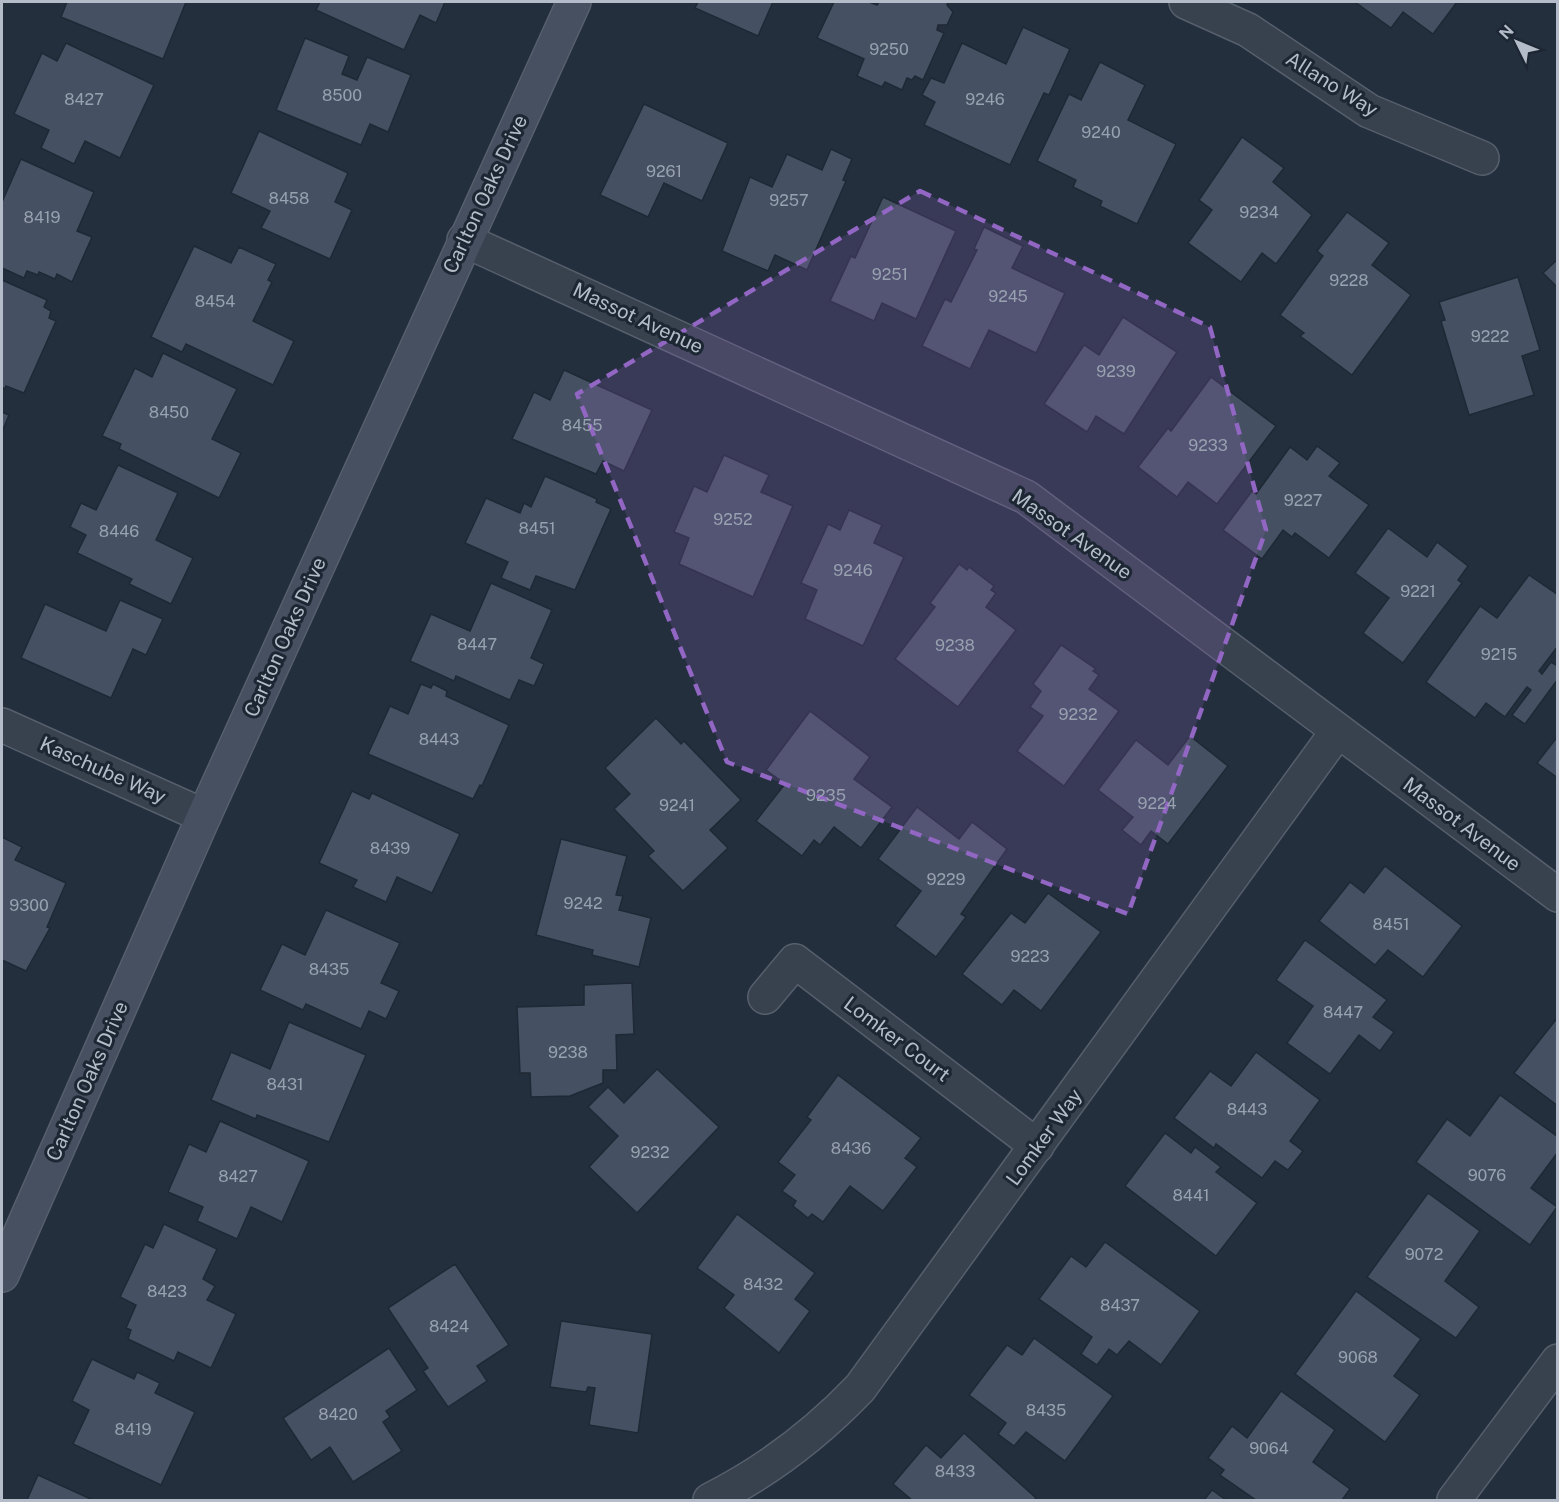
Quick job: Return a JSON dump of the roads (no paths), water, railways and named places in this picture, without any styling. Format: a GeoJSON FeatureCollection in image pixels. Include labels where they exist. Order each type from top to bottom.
{"type":"FeatureCollection","features":[{"type":"Feature","properties":{"kind":"main road","name":"Carlton Oaks Drive"},"geometry":{"type":"LineString","coordinates":[[2,1275],[204,816],[574,2]]}},
{"type":"Feature","properties":{"kind":"street","name":"Allano Way"},"geometry":{"type":"LineString","coordinates":[[1186,2],[1248,30],[1370,111],[1482,158]]}},
{"type":"Feature","properties":{"kind":"street","name":"Massot Avenue"},"geometry":{"type":"LineString","coordinates":[[464,240],[1026,497],[1557,895]]}},
{"type":"Feature","properties":{"kind":"street","name":"Kaschube Way"},"geometry":{"type":"LineString","coordinates":[[2,725],[204,816]]}},
{"type":"Feature","properties":{"kind":"street","name":"Lomker Way"},"geometry":{"type":"LineString","coordinates":[[710,1500],[772,1466],[804,1442],[860,1388],[1337,732]]}},
{"type":"Feature","properties":{"kind":"street","name":"Lomker Court"},"geometry":{"type":"LineString","coordinates":[[765,997],[795,961],[1037,1146]]}},
{"type":"Feature","properties":{"kind":"street"},"geometry":{"type":"LineString","coordinates":[[1454,1500],[1557,1361]]}}]}
